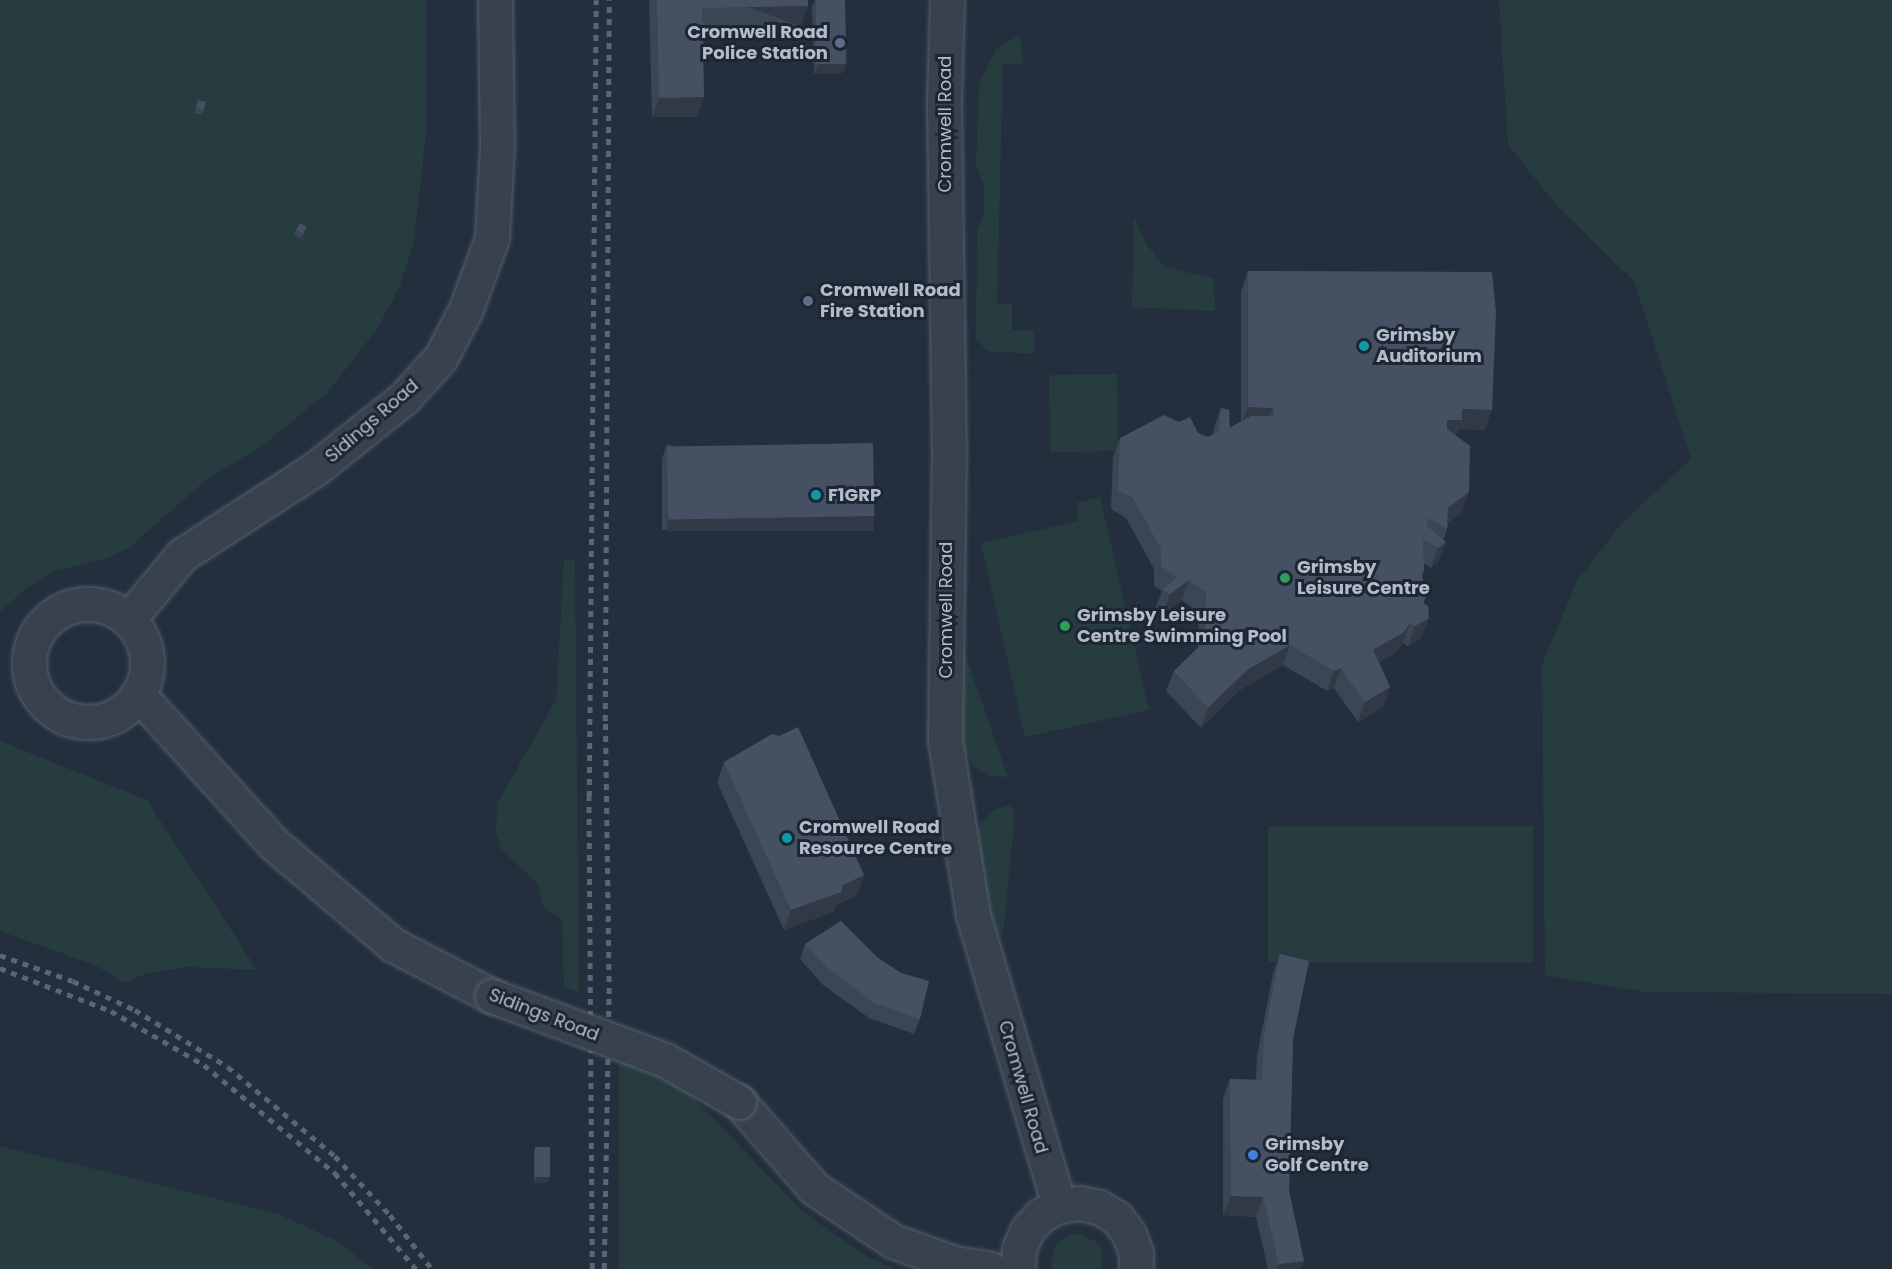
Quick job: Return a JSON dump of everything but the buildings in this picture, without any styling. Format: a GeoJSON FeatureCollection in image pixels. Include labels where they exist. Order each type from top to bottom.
{"type":"FeatureCollection","features":[{"type":"Feature","properties":{"kind":"street","name":"Sidings Road"},"geometry":{"type":"LineString","coordinates":[[128,620],[182,555],[315,469],[404,398],[441,357],[466,309],[492,238],[497,146],[495,0]]}},
{"type":"Feature","properties":{"kind":"street","name":"Cromwell Road"},"geometry":{"type":"LineString","coordinates":[[947,0],[944,102],[949,448],[945,740],[973,915],[1059,1206]]}},
{"type":"Feature","properties":{"kind":"street"},"geometry":{"type":"LineString","coordinates":[[91,604],[111,609],[128,620],[140,635],[146,655],[146,675],[138,694],[124,710],[106,719],[86,722],[60,715],[44,702],[29,669],[30,648],[43,624],[59,611],[91,604]]}},
{"type":"Feature","properties":{"kind":"street","name":"Sidings Road"},"geometry":{"type":"LineString","coordinates":[[138,694],[274,844],[393,945],[492,996],[665,1060],[739,1102],[814,1188],[893,1241],[954,1263],[991,1269]]}},
{"type":"Feature","properties":{"kind":"street"},"geometry":{"type":"LineString","coordinates":[[1018,1269],[1019,1249],[1027,1230],[1041,1215],[1059,1206],[1089,1205],[1117,1218],[1130,1234],[1136,1253],[1136,1269]]}},
{"type":"Feature","properties":{"kind":"green space"},"geometry":{"type":"Polygon","coordinates":[[[0,0],[426,0],[426,134],[414,240],[400,286],[377,329],[327,393],[263,445],[205,481],[131,546],[108,558],[55,571],[28,587],[0,611],[0,0]]]}},
{"type":"Feature","properties":{"kind":"green space"},"geometry":{"type":"Polygon","coordinates":[[[1499,0],[1892,0],[1892,994],[1647,992],[1545,975],[1542,664],[1577,581],[1623,522],[1691,459],[1634,281],[1559,208],[1508,145],[1499,0]]]}},
{"type":"Feature","properties":{"kind":"green space"},"geometry":{"type":"Polygon","coordinates":[[[1020,35],[1023,64],[1003,64],[997,304],[1012,304],[1012,330],[1034,330],[1034,354],[987,351],[976,338],[977,231],[984,214],[984,186],[976,164],[979,84],[996,49],[1020,35]]]}},
{"type":"Feature","properties":{"kind":"green space"},"geometry":{"type":"Polygon","coordinates":[[[1134,217],[1146,244],[1165,267],[1214,279],[1215,311],[1132,307],[1134,217]]]}},
{"type":"Feature","properties":{"kind":"green space"},"geometry":{"type":"Polygon","coordinates":[[[1117,374],[1118,451],[1050,452],[1049,375],[1117,374]]]}},
{"type":"Feature","properties":{"kind":"green space","name":"Grimsby Leisure Centre Swimming Pool"},"geometry":{"type":"Polygon","coordinates":[[[1100,497],[1149,710],[1025,737],[981,543],[1079,521],[1076,503],[1100,497]]]}},
{"type":"Feature","properties":{"kind":"green space"},"geometry":{"type":"Polygon","coordinates":[[[564,559],[575,560],[579,992],[564,987],[562,919],[543,907],[539,885],[501,849],[496,832],[497,804],[556,700],[564,559]]]}},
{"type":"Feature","properties":{"kind":"green space"},"geometry":{"type":"Polygon","coordinates":[[[955,625],[1008,777],[990,776],[976,768],[960,746],[955,625]]]}},
{"type":"Feature","properties":{"kind":"green space"},"geometry":{"type":"Polygon","coordinates":[[[0,741],[147,800],[257,970],[188,967],[148,973],[124,983],[95,965],[0,931],[0,741]]]}},
{"type":"Feature","properties":{"kind":"green space"},"geometry":{"type":"Polygon","coordinates":[[[1010,805],[1015,812],[1003,936],[994,929],[974,846],[980,824],[994,810],[1010,805]]]}},
{"type":"Feature","properties":{"kind":"green space"},"geometry":{"type":"Polygon","coordinates":[[[1268,826],[1533,826],[1533,962],[1268,962],[1268,826]]]}},
{"type":"Feature","properties":{"kind":"green space"},"geometry":{"type":"Polygon","coordinates":[[[619,1057],[681,1085],[802,1211],[866,1256],[895,1269],[619,1269],[619,1057]]]}},
{"type":"Feature","properties":{"kind":"green space"},"geometry":{"type":"Polygon","coordinates":[[[0,1146],[281,1215],[335,1240],[373,1269],[0,1269],[0,1146]]]}},
{"type":"Feature","properties":{"kind":"green space"},"geometry":{"type":"Polygon","coordinates":[[[1078,1234],[1095,1241],[1101,1248],[1103,1269],[1051,1269],[1054,1247],[1068,1236],[1078,1234]]]}},
{"type":"Feature","properties":{"kind":"railway"},"geometry":{"type":"LineString","coordinates":[[592,1269],[589,797],[596,0]]}},
{"type":"Feature","properties":{"kind":"railway"},"geometry":{"type":"LineString","coordinates":[[604,1269],[609,994],[605,721],[609,0]]}},
{"type":"Feature","properties":{"kind":"railway"},"geometry":{"type":"LineString","coordinates":[[0,955],[73,981],[135,1010],[228,1067],[335,1156],[390,1215],[432,1269]]}},
{"type":"Feature","properties":{"kind":"railway"},"geometry":{"type":"LineString","coordinates":[[0,968],[111,1011],[204,1065],[335,1173],[416,1269]]}},
{"type":"Feature","properties":{"kind":"place","name":"Cromwell Road Police Station"},"geometry":{"type":"Point","coordinates":[840,43]}},
{"type":"Feature","properties":{"kind":"place","name":"Cromwell Road Fire Station"},"geometry":{"type":"Point","coordinates":[808,301]}},
{"type":"Feature","properties":{"kind":"place","name":"Grimsby Auditorium"},"geometry":{"type":"Point","coordinates":[1364,346]}},
{"type":"Feature","properties":{"kind":"place","name":"F1GRP"},"geometry":{"type":"Point","coordinates":[816,495]}},
{"type":"Feature","properties":{"kind":"place","name":"Grimsby Leisure Centre"},"geometry":{"type":"Point","coordinates":[1285,578]}},
{"type":"Feature","properties":{"kind":"place","name":"Grimsby Leisure Centre Swimming Pool"},"geometry":{"type":"Point","coordinates":[1065,626]}},
{"type":"Feature","properties":{"kind":"place","name":"Cromwell Road Resource Centre"},"geometry":{"type":"Point","coordinates":[787,838]}},
{"type":"Feature","properties":{"kind":"place","name":"Grimsby Golf Centre"},"geometry":{"type":"Point","coordinates":[1253,1155]}}]}
